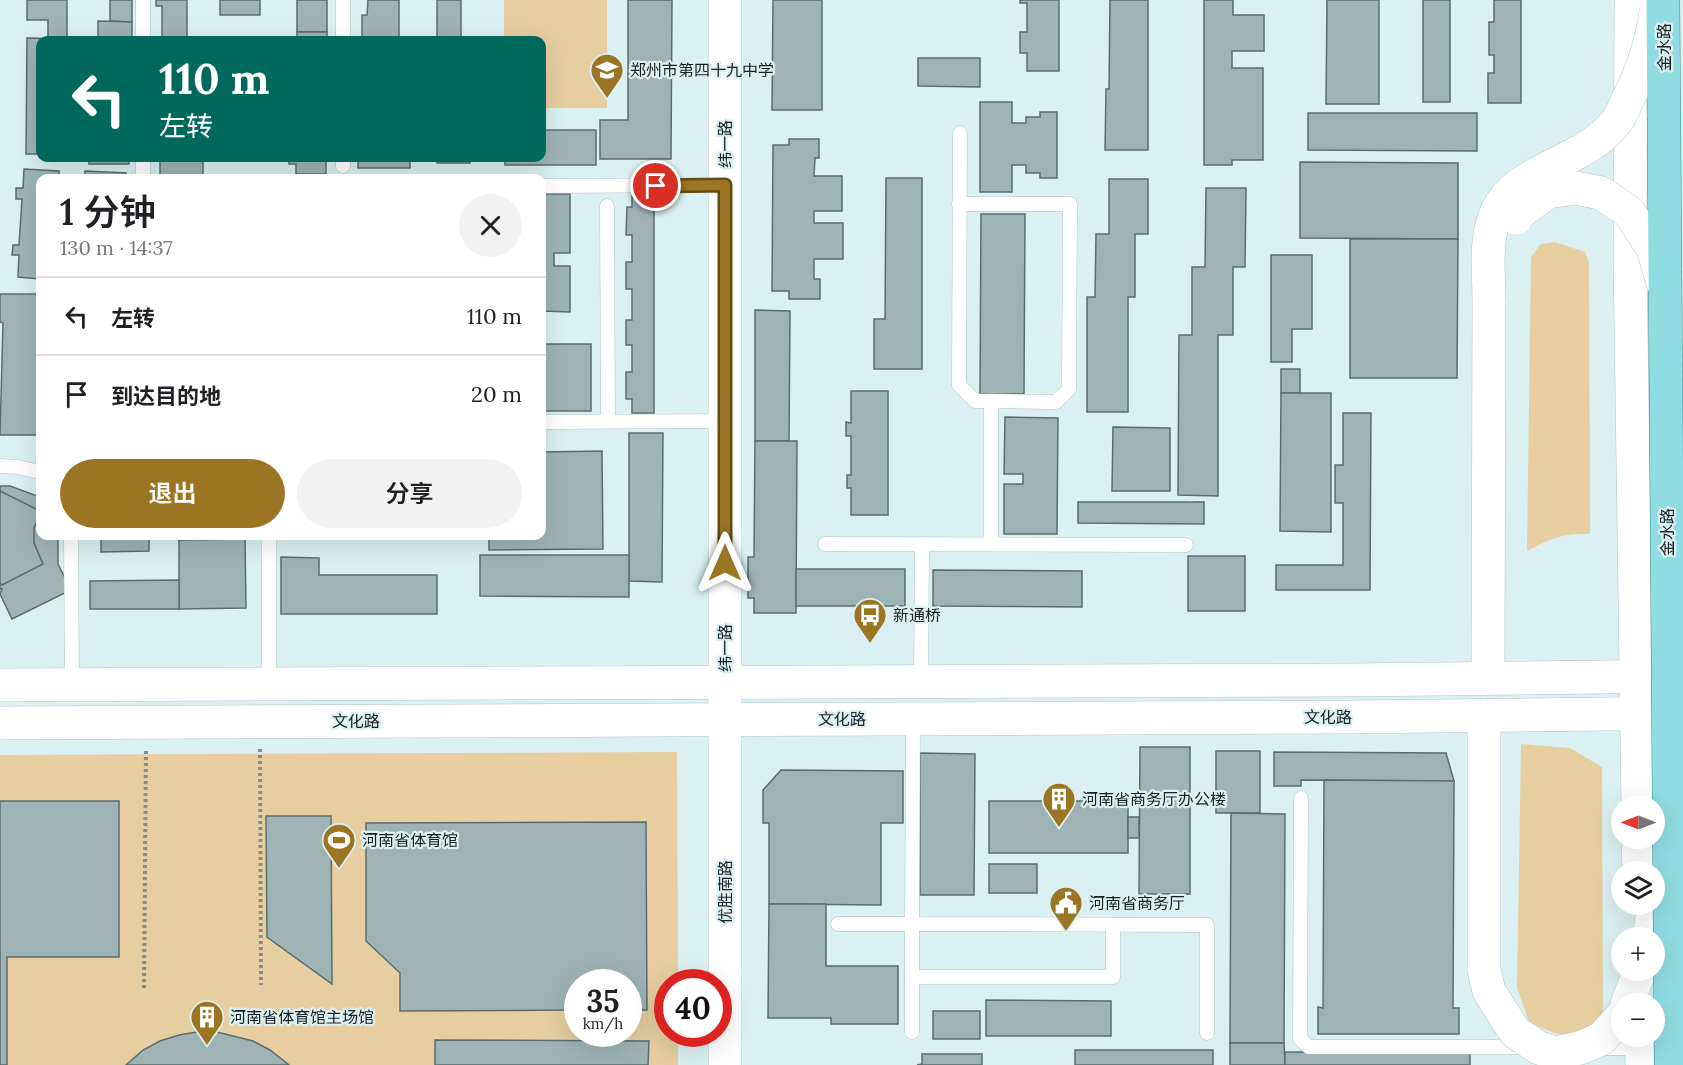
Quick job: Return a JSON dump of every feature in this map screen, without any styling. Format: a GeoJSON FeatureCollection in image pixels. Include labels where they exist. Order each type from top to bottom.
{"type":"FeatureCollection","features":[{"type":"Feature","properties":{"kind":"main road","name":"纬一路"},"geometry":{"type":"LineString","coordinates":[[725,0],[725,720]]}},
{"type":"Feature","properties":{"kind":"main road"},"geometry":{"type":"LineString","coordinates":[[1631,0],[1630,258],[1638,795]]}},
{"type":"Feature","properties":{"kind":"main road"},"geometry":{"type":"LineString","coordinates":[[1488,678],[1490,301],[1488,238],[1498,209],[1512,192],[1534,174],[1572,156],[1617,122],[1640,76],[1653,37],[1658,0]]}},
{"type":"Feature","properties":{"kind":"main road","name":"金水路"},"geometry":{"type":"LineString","coordinates":[[1663,0],[1671,1065]]}},
{"type":"Feature","properties":{"kind":"main road"},"geometry":{"type":"LineString","coordinates":[[1490,301],[1500,243],[1520,212],[1548,192],[1576,188],[1601,193],[1629,212],[1653,249],[1665,290]]}},
{"type":"Feature","properties":{"kind":"main road"},"geometry":{"type":"LineString","coordinates":[[0,686],[1683,676]]}},
{"type":"Feature","properties":{"kind":"main road","name":"文化路"},"geometry":{"type":"LineString","coordinates":[[0,723],[1683,713]]}},
{"type":"Feature","properties":{"kind":"main road"},"geometry":{"type":"LineString","coordinates":[[1484,715],[1483,996],[1490,1023],[1498,1040],[1509,1052],[1528,1065]]}},
{"type":"Feature","properties":{"kind":"main road","name":"优胜南路"},"geometry":{"type":"LineString","coordinates":[[725,720],[725,1065]]}},
{"type":"Feature","properties":{"kind":"main road"},"geometry":{"type":"LineString","coordinates":[[1659,861],[1669,791]]}},
{"type":"Feature","properties":{"kind":"main road"},"geometry":{"type":"LineString","coordinates":[[1484,970],[1490,991],[1515,1032],[1539,1048],[1556,1053],[1591,1044],[1601,1039],[1611,1028]]}},
{"type":"Feature","properties":{"kind":"lane"},"geometry":{"type":"LineString","coordinates":[[143,0],[143,36]]}},
{"type":"Feature","properties":{"kind":"lane"},"geometry":{"type":"LineString","coordinates":[[343,0],[343,36]]}},
{"type":"Feature","properties":{"kind":"lane"},"geometry":{"type":"LineString","coordinates":[[959,204],[1070,204],[1069,389],[1056,402],[975,402],[959,385],[959,204],[960,133]]}},
{"type":"Feature","properties":{"kind":"lane"},"geometry":{"type":"LineString","coordinates":[[546,186],[725,185]]}},
{"type":"Feature","properties":{"kind":"lane"},"geometry":{"type":"LineString","coordinates":[[607,206],[608,421]]}},
{"type":"Feature","properties":{"kind":"lane"},"geometry":{"type":"LineString","coordinates":[[991,402],[991,544]]}},
{"type":"Feature","properties":{"kind":"lane"},"geometry":{"type":"LineString","coordinates":[[546,422],[725,421]]}},
{"type":"Feature","properties":{"kind":"lane"},"geometry":{"type":"LineString","coordinates":[[0,466],[36,471]]}},
{"type":"Feature","properties":{"kind":"lane"},"geometry":{"type":"LineString","coordinates":[[71,540],[72,685]]}},
{"type":"Feature","properties":{"kind":"lane"},"geometry":{"type":"LineString","coordinates":[[269,540],[269,684]]}},
{"type":"Feature","properties":{"kind":"lane"},"geometry":{"type":"LineString","coordinates":[[825,544],[1186,545]]}},
{"type":"Feature","properties":{"kind":"lane"},"geometry":{"type":"LineString","coordinates":[[921,681],[922,544]]}},
{"type":"Feature","properties":{"kind":"lane"},"geometry":{"type":"LineString","coordinates":[[912,1032],[913,719]]}},
{"type":"Feature","properties":{"kind":"lane"},"geometry":{"type":"LineString","coordinates":[[1301,798],[1300,1039],[1309,1047],[1641,1050]]}},
{"type":"Feature","properties":{"kind":"lane"},"geometry":{"type":"LineString","coordinates":[[838,924],[1207,925],[1207,1033]]}},
{"type":"Feature","properties":{"kind":"lane"},"geometry":{"type":"LineString","coordinates":[[912,977],[1113,978],[1113,925]]}},
{"type":"Feature","properties":{"kind":"path"},"geometry":{"type":"LineString","coordinates":[[144,988],[146,722]]}},
{"type":"Feature","properties":{"kind":"path"},"geometry":{"type":"LineString","coordinates":[[260,722],[261,986]]}},
{"type":"Feature","properties":{"kind":"shaded area"},"geometry":{"type":"Polygon","coordinates":[[[504,0],[607,0],[607,108],[546,108],[546,36],[504,36],[504,0]]]}},
{"type":"Feature","properties":{"kind":"shaded area"},"geometry":{"type":"Polygon","coordinates":[[[1555,242],[1585,252],[1589,262],[1590,534],[1557,537],[1527,551],[1531,257],[1541,244],[1555,242]]]}},
{"type":"Feature","properties":{"kind":"shaded area"},"geometry":{"type":"Polygon","coordinates":[[[1521,744],[1570,748],[1602,767],[1603,1015],[1583,1031],[1574,1035],[1554,1033],[1529,1022],[1517,988],[1521,744]]]}},
{"type":"Feature","properties":{"kind":"shaded area","name":"河南省体育馆"},"geometry":{"type":"Polygon","coordinates":[[[677,752],[678,969],[654,969],[654,1047],[678,1047],[678,1065],[0,1065],[0,755],[677,752]]]}},
{"type":"Feature","properties":{"kind":"building"},"geometry":{"type":"Polygon","coordinates":[[[27,0],[67,0],[67,36],[48,36],[48,20],[27,20],[27,0]]]}},
{"type":"Feature","properties":{"kind":"building"},"geometry":{"type":"Polygon","coordinates":[[[110,0],[132,0],[132,22],[110,21],[110,0]]]}},
{"type":"Feature","properties":{"kind":"building"},"geometry":{"type":"Polygon","coordinates":[[[156,0],[187,0],[187,36],[162,36],[162,6],[156,6],[156,0]]]}},
{"type":"Feature","properties":{"kind":"building"},"geometry":{"type":"Polygon","coordinates":[[[220,0],[260,0],[260,15],[220,15],[220,0]]]}},
{"type":"Feature","properties":{"kind":"building"},"geometry":{"type":"Polygon","coordinates":[[[297,0],[327,0],[327,32],[297,32],[297,0]]]}},
{"type":"Feature","properties":{"kind":"building"},"geometry":{"type":"Polygon","coordinates":[[[368,0],[399,0],[399,36],[362,36],[362,15],[367,15],[368,0]]]}},
{"type":"Feature","properties":{"kind":"building"},"geometry":{"type":"Polygon","coordinates":[[[437,0],[461,0],[461,36],[437,36],[437,0]]]}},
{"type":"Feature","properties":{"kind":"building"},"geometry":{"type":"Polygon","coordinates":[[[628,0],[672,0],[671,159],[600,159],[600,120],[628,120],[628,0]]]}},
{"type":"Feature","properties":{"kind":"building"},"geometry":{"type":"Polygon","coordinates":[[[773,0],[822,0],[822,110],[772,110],[773,0]]]}},
{"type":"Feature","properties":{"kind":"building"},"geometry":{"type":"Polygon","coordinates":[[[1020,0],[1059,0],[1059,71],[1027,71],[1027,53],[1020,53],[1020,32],[1027,32],[1027,3],[1020,3],[1020,0]]]}},
{"type":"Feature","properties":{"kind":"building"},"geometry":{"type":"Polygon","coordinates":[[[1110,0],[1148,0],[1148,150],[1105,150],[1106,89],[1109,89],[1110,0]]]}},
{"type":"Feature","properties":{"kind":"building"},"geometry":{"type":"Polygon","coordinates":[[[1204,0],[1233,0],[1233,15],[1264,15],[1264,51],[1232,51],[1232,68],[1263,68],[1263,160],[1232,160],[1232,165],[1204,165],[1204,0]]]}},
{"type":"Feature","properties":{"kind":"building"},"geometry":{"type":"Polygon","coordinates":[[[1327,0],[1379,0],[1379,104],[1326,104],[1327,0]]]}},
{"type":"Feature","properties":{"kind":"building"},"geometry":{"type":"Polygon","coordinates":[[[1423,0],[1450,0],[1450,102],[1423,102],[1423,0]]]}},
{"type":"Feature","properties":{"kind":"building"},"geometry":{"type":"Polygon","coordinates":[[[1494,0],[1521,0],[1521,103],[1488,103],[1488,73],[1494,73],[1494,55],[1489,55],[1489,22],[1494,22],[1494,0]]]}},
{"type":"Feature","properties":{"kind":"building"},"geometry":{"type":"Polygon","coordinates":[[[98,21],[132,22],[132,36],[98,36],[98,21]]]}},
{"type":"Feature","properties":{"kind":"building"},"geometry":{"type":"Polygon","coordinates":[[[297,32],[327,32],[327,36],[297,36],[297,32]]]}},
{"type":"Feature","properties":{"kind":"building"},"geometry":{"type":"Polygon","coordinates":[[[27,38],[36,38],[36,154],[26,154],[27,38]]]}},
{"type":"Feature","properties":{"kind":"building"},"geometry":{"type":"Polygon","coordinates":[[[918,58],[980,58],[980,87],[918,86],[918,58]]]}},
{"type":"Feature","properties":{"kind":"building"},"geometry":{"type":"Polygon","coordinates":[[[980,102],[1012,102],[1012,123],[1026,123],[1026,117],[1040,117],[1040,112],[1057,112],[1057,178],[1040,178],[1040,173],[1026,173],[1026,165],[1012,165],[1012,192],[980,192],[980,102]]]}},
{"type":"Feature","properties":{"kind":"building"},"geometry":{"type":"Polygon","coordinates":[[[1308,113],[1477,113],[1477,151],[1308,150],[1308,113]]]}},
{"type":"Feature","properties":{"kind":"building"},"geometry":{"type":"Polygon","coordinates":[[[546,130],[596,130],[596,165],[505,165],[505,162],[546,162],[546,130]]]}},
{"type":"Feature","properties":{"kind":"building"},"geometry":{"type":"Polygon","coordinates":[[[789,139],[819,139],[819,158],[815,158],[814,176],[842,176],[842,211],[814,211],[814,223],[843,223],[843,259],[814,259],[814,279],[820,279],[820,299],[789,299],[789,291],[772,291],[773,145],[789,145],[789,139]]]}},
{"type":"Feature","properties":{"kind":"building"},"geometry":{"type":"Polygon","coordinates":[[[89,162],[129,162],[129,164],[89,164],[89,162]]]}},
{"type":"Feature","properties":{"kind":"building"},"geometry":{"type":"Polygon","coordinates":[[[160,162],[203,162],[203,174],[160,174],[160,162]]]}},
{"type":"Feature","properties":{"kind":"building"},"geometry":{"type":"Polygon","coordinates":[[[289,162],[326,162],[326,174],[296,174],[296,164],[289,164],[289,162]]]}},
{"type":"Feature","properties":{"kind":"building"},"geometry":{"type":"Polygon","coordinates":[[[358,162],[410,162],[410,168],[358,168],[358,162]]]}},
{"type":"Feature","properties":{"kind":"building"},"geometry":{"type":"Polygon","coordinates":[[[437,162],[470,162],[470,163],[437,162]]]}},
{"type":"Feature","properties":{"kind":"building"},"geometry":{"type":"Polygon","coordinates":[[[1300,162],[1458,163],[1458,239],[1300,238],[1300,162]]]}},
{"type":"Feature","properties":{"kind":"building"},"geometry":{"type":"Polygon","coordinates":[[[24,169],[59,171],[59,174],[36,174],[36,279],[18,277],[19,255],[12,255],[13,245],[19,245],[22,199],[16,199],[16,188],[23,188],[24,169]]]}},
{"type":"Feature","properties":{"kind":"building"},"geometry":{"type":"Polygon","coordinates":[[[85,171],[126,173],[126,174],[85,174],[85,171]]]}},
{"type":"Feature","properties":{"kind":"building"},"geometry":{"type":"Polygon","coordinates":[[[886,178],[922,178],[922,369],[874,369],[874,319],[885,319],[886,178]]]}},
{"type":"Feature","properties":{"kind":"building"},"geometry":{"type":"Polygon","coordinates":[[[1109,179],[1148,179],[1148,234],[1135,234],[1135,297],[1128,297],[1128,412],[1087,412],[1087,297],[1095,297],[1096,234],[1109,234],[1109,179]]]}},
{"type":"Feature","properties":{"kind":"building"},"geometry":{"type":"Polygon","coordinates":[[[1206,188],[1246,188],[1245,267],[1233,267],[1233,335],[1218,335],[1218,496],[1178,495],[1179,335],[1192,335],[1192,267],[1205,267],[1206,188]]]}},
{"type":"Feature","properties":{"kind":"building"},"geometry":{"type":"Polygon","coordinates":[[[546,194],[570,194],[570,253],[554,253],[554,266],[570,266],[570,312],[546,311],[546,194]]]}},
{"type":"Feature","properties":{"kind":"building"},"geometry":{"type":"Polygon","coordinates":[[[632,196],[654,196],[654,413],[632,413],[632,399],[626,399],[626,372],[632,372],[632,345],[626,345],[626,320],[632,320],[632,289],[626,289],[626,262],[632,262],[632,235],[626,235],[627,207],[632,207],[632,196]]]}},
{"type":"Feature","properties":{"kind":"building"},"geometry":{"type":"Polygon","coordinates":[[[981,214],[1025,214],[1024,394],[980,394],[981,214]]]}},
{"type":"Feature","properties":{"kind":"building"},"geometry":{"type":"Polygon","coordinates":[[[1350,239],[1458,239],[1457,378],[1350,378],[1350,239]]]}},
{"type":"Feature","properties":{"kind":"building"},"geometry":{"type":"Polygon","coordinates":[[[1271,255],[1312,255],[1312,329],[1292,329],[1292,362],[1271,362],[1271,255]]]}},
{"type":"Feature","properties":{"kind":"building"},"geometry":{"type":"Polygon","coordinates":[[[0,294],[36,294],[36,435],[0,435],[3,323],[0,322],[0,294]]]}},
{"type":"Feature","properties":{"kind":"building"},"geometry":{"type":"Polygon","coordinates":[[[755,310],[790,311],[789,441],[755,441],[755,310]]]}},
{"type":"Feature","properties":{"kind":"building"},"geometry":{"type":"Polygon","coordinates":[[[546,344],[591,344],[591,411],[546,411],[546,344]]]}},
{"type":"Feature","properties":{"kind":"building"},"geometry":{"type":"Polygon","coordinates":[[[1281,369],[1300,369],[1300,393],[1281,393],[1281,369]]]}},
{"type":"Feature","properties":{"kind":"building"},"geometry":{"type":"Polygon","coordinates":[[[851,391],[888,391],[888,515],[851,515],[851,488],[847,488],[847,475],[851,475],[851,436],[846,436],[846,422],[851,423],[851,391]]]}},
{"type":"Feature","properties":{"kind":"building"},"geometry":{"type":"Polygon","coordinates":[[[1281,393],[1331,393],[1331,532],[1280,531],[1281,393]]]}},
{"type":"Feature","properties":{"kind":"building"},"geometry":{"type":"Polygon","coordinates":[[[1343,413],[1371,413],[1370,590],[1276,590],[1276,565],[1343,565],[1343,503],[1335,503],[1335,465],[1343,465],[1343,413]]]}},
{"type":"Feature","properties":{"kind":"building"},"geometry":{"type":"Polygon","coordinates":[[[1005,417],[1058,418],[1057,534],[1004,534],[1004,484],[1023,484],[1023,474],[1004,474],[1005,417]]]}},
{"type":"Feature","properties":{"kind":"building"},"geometry":{"type":"Polygon","coordinates":[[[1113,427],[1170,428],[1170,491],[1112,491],[1113,427]]]}},
{"type":"Feature","properties":{"kind":"building"},"geometry":{"type":"Polygon","coordinates":[[[629,433],[663,433],[662,582],[629,581],[629,433]]]}},
{"type":"Feature","properties":{"kind":"building"},"geometry":{"type":"Polygon","coordinates":[[[755,441],[797,441],[796,613],[754,613],[754,598],[748,598],[748,557],[754,557],[755,441]]]}},
{"type":"Feature","properties":{"kind":"building"},"geometry":{"type":"Polygon","coordinates":[[[602,451],[603,549],[489,550],[489,540],[546,540],[546,452],[602,451]]]}},
{"type":"Feature","properties":{"kind":"building"},"geometry":{"type":"Polygon","coordinates":[[[0,486],[10,486],[36,496],[36,540],[58,540],[58,564],[71,590],[12,619],[0,594],[2,589],[0,589],[0,486]]]}},
{"type":"Feature","properties":{"kind":"building"},"geometry":{"type":"Polygon","coordinates":[[[0,491],[36,509],[34,543],[43,564],[2,585],[0,583],[0,491]]]}},
{"type":"Feature","properties":{"kind":"building"},"geometry":{"type":"Polygon","coordinates":[[[1078,502],[1204,502],[1204,524],[1078,523],[1078,502]]]}},
{"type":"Feature","properties":{"kind":"building"},"geometry":{"type":"Polygon","coordinates":[[[101,540],[149,540],[149,551],[101,552],[101,540]]]}},
{"type":"Feature","properties":{"kind":"building"},"geometry":{"type":"Polygon","coordinates":[[[179,540],[245,540],[246,608],[179,609],[179,540]]]}},
{"type":"Feature","properties":{"kind":"building"},"geometry":{"type":"Polygon","coordinates":[[[480,555],[629,555],[629,597],[480,596],[480,555]]]}},
{"type":"Feature","properties":{"kind":"building"},"geometry":{"type":"Polygon","coordinates":[[[1188,556],[1245,556],[1245,611],[1188,611],[1188,556]]]}},
{"type":"Feature","properties":{"kind":"building"},"geometry":{"type":"Polygon","coordinates":[[[281,557],[319,558],[319,575],[437,575],[437,614],[281,614],[281,557]]]}},
{"type":"Feature","properties":{"kind":"building"},"geometry":{"type":"Polygon","coordinates":[[[796,569],[905,569],[905,606],[796,606],[796,569]]]}},
{"type":"Feature","properties":{"kind":"building"},"geometry":{"type":"Polygon","coordinates":[[[933,570],[1082,571],[1082,607],[933,606],[933,570]]]}},
{"type":"Feature","properties":{"kind":"building"},"geometry":{"type":"Polygon","coordinates":[[[179,580],[179,609],[90,609],[90,581],[179,580]]]}},
{"type":"Feature","properties":{"kind":"building"},"geometry":{"type":"Polygon","coordinates":[[[1140,747],[1190,747],[1190,894],[1139,894],[1140,747]]]}},
{"type":"Feature","properties":{"kind":"building"},"geometry":{"type":"Polygon","coordinates":[[[1216,751],[1260,751],[1260,813],[1216,813],[1216,751]]]}},
{"type":"Feature","properties":{"kind":"building"},"geometry":{"type":"Polygon","coordinates":[[[1274,752],[1446,753],[1454,781],[1301,780],[1301,786],[1274,786],[1274,752]]]}},
{"type":"Feature","properties":{"kind":"building"},"geometry":{"type":"Polygon","coordinates":[[[920,753],[975,754],[974,895],[920,895],[920,753]]]}},
{"type":"Feature","properties":{"kind":"building"},"geometry":{"type":"Polygon","coordinates":[[[781,770],[903,771],[903,823],[881,823],[881,905],[769,904],[769,823],[763,823],[763,790],[781,770]]]}},
{"type":"Feature","properties":{"kind":"building"},"geometry":{"type":"Polygon","coordinates":[[[1324,780],[1454,781],[1453,1008],[1459,1008],[1459,1034],[1318,1034],[1318,1007],[1323,1008],[1324,780]]]}},
{"type":"Feature","properties":{"kind":"building"},"geometry":{"type":"Polygon","coordinates":[[[0,801],[119,801],[119,957],[7,957],[7,1065],[0,1065],[0,801]]]}},
{"type":"Feature","properties":{"kind":"building","name":"河南省商务厅办公楼"},"geometry":{"type":"Polygon","coordinates":[[[989,801],[1128,801],[1128,853],[989,853],[989,801]]]}},
{"type":"Feature","properties":{"kind":"building"},"geometry":{"type":"Polygon","coordinates":[[[1231,813],[1285,814],[1284,1043],[1230,1043],[1231,813]]]}},
{"type":"Feature","properties":{"kind":"building"},"geometry":{"type":"Polygon","coordinates":[[[266,816],[331,816],[332,984],[267,937],[266,816]]]}},
{"type":"Feature","properties":{"kind":"building"},"geometry":{"type":"Polygon","coordinates":[[[1128,817],[1139,817],[1139,838],[1128,838],[1128,817]]]}},
{"type":"Feature","properties":{"kind":"building"},"geometry":{"type":"Polygon","coordinates":[[[646,822],[647,1010],[642,1010],[642,969],[564,969],[564,1010],[400,1011],[400,973],[366,941],[366,823],[646,822]]]}},
{"type":"Feature","properties":{"kind":"building"},"geometry":{"type":"Polygon","coordinates":[[[989,864],[1037,864],[1037,893],[989,893],[989,864]]]}},
{"type":"Feature","properties":{"kind":"building"},"geometry":{"type":"Polygon","coordinates":[[[769,904],[826,904],[826,966],[898,966],[898,1024],[831,1024],[831,1018],[768,1018],[769,904]]]}},
{"type":"Feature","properties":{"kind":"building"},"geometry":{"type":"Polygon","coordinates":[[[986,1000],[1111,1001],[1111,1036],[986,1036],[986,1000]]]}},
{"type":"Feature","properties":{"kind":"building"},"geometry":{"type":"Polygon","coordinates":[[[933,1011],[980,1011],[980,1039],[933,1039],[933,1011]]]}},
{"type":"Feature","properties":{"kind":"building","name":"河南省体育馆主场馆"},"geometry":{"type":"Polygon","coordinates":[[[197,1032],[217,1032],[253,1041],[270,1050],[289,1065],[126,1065],[143,1050],[160,1041],[197,1032]]]}},
{"type":"Feature","properties":{"kind":"building"},"geometry":{"type":"Polygon","coordinates":[[[435,1040],[564,1041],[564,1047],[642,1047],[642,1041],[649,1041],[648,1065],[435,1065],[435,1040]]]}},
{"type":"Feature","properties":{"kind":"building"},"geometry":{"type":"Polygon","coordinates":[[[1230,1043],[1284,1043],[1285,1065],[1230,1065],[1230,1043]]]}},
{"type":"Feature","properties":{"kind":"building"},"geometry":{"type":"Polygon","coordinates":[[[1075,1050],[1213,1050],[1213,1065],[1075,1065],[1075,1050]]]}},
{"type":"Feature","properties":{"kind":"building"},"geometry":{"type":"Polygon","coordinates":[[[1285,1052],[1470,1052],[1470,1065],[1285,1065],[1285,1052]]]}},
{"type":"Feature","properties":{"kind":"building"},"geometry":{"type":"Polygon","coordinates":[[[922,1054],[982,1054],[982,1065],[917,1065],[922,1064],[922,1054]]]}},
{"type":"Feature","properties":{"kind":"place","name":"郑州市第四十九中学"},"geometry":{"type":"Point","coordinates":[607,99]}},
{"type":"Feature","properties":{"kind":"place","name":"新通桥"},"geometry":{"type":"Point","coordinates":[870,644]}},
{"type":"Feature","properties":{"kind":"place","name":"河南省商务厅办公楼"},"geometry":{"type":"Point","coordinates":[1059,828]}},
{"type":"Feature","properties":{"kind":"place","name":"河南省体育馆"},"geometry":{"type":"Point","coordinates":[339,869]}},
{"type":"Feature","properties":{"kind":"place","name":"河南省商务厅"},"geometry":{"type":"Point","coordinates":[1066,932]}},
{"type":"Feature","properties":{"kind":"place","name":"河南省体育馆主场馆"},"geometry":{"type":"Point","coordinates":[207,1046]}},
{"type":"Feature","properties":{"kind":"route"},"geometry":{"type":"LineString","coordinates":[[656,186],[725,185],[725,563]]}}]}
